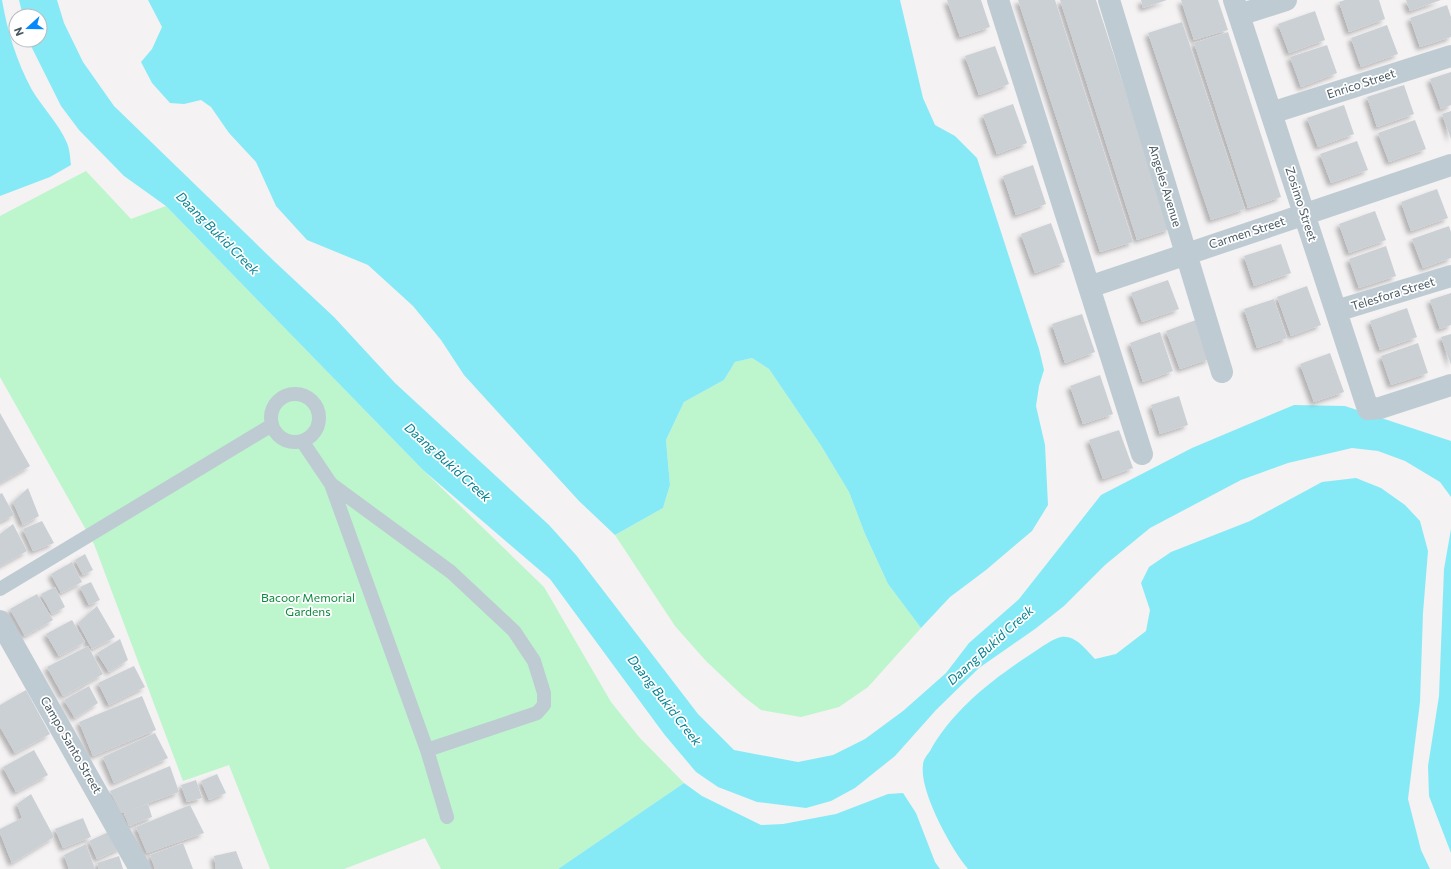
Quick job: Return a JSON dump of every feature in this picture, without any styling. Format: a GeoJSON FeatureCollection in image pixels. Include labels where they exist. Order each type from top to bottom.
{"type":"FeatureCollection","features":[{"type":"Feature","properties":{"kind":"street"},"geometry":{"type":"LineString","coordinates":[[998,0],[1090,286],[1142,454]]}},
{"type":"Feature","properties":{"kind":"street","name":"Angeles Avenue"},"geometry":{"type":"LineString","coordinates":[[1109,0],[1222,372]]}},
{"type":"Feature","properties":{"kind":"street"},"geometry":{"type":"LineString","coordinates":[[1236,8],[1286,0]]}},
{"type":"Feature","properties":{"kind":"street","name":"Zosimo Street"},"geometry":{"type":"LineString","coordinates":[[1236,8],[1368,409],[1380,408],[1451,385]]}},
{"type":"Feature","properties":{"kind":"street","name":"Enrico Street"},"geometry":{"type":"LineString","coordinates":[[1271,113],[1451,56]]}},
{"type":"Feature","properties":{"kind":"street","name":"Carmen Street"},"geometry":{"type":"LineString","coordinates":[[1090,286],[1451,165]]}},
{"type":"Feature","properties":{"kind":"street","name":"Telesfora Street"},"geometry":{"type":"LineString","coordinates":[[1336,311],[1451,276]]}},
{"type":"Feature","properties":{"kind":"street","name":"Campo Santo Street"},"geometry":{"type":"LineString","coordinates":[[0,621],[140,869]]}},
{"type":"Feature","properties":{"kind":"lane"},"geometry":{"type":"LineString","coordinates":[[298,393],[306,396],[314,402],[318,411],[320,420],[317,429],[311,437],[302,442],[290,442],[278,436],[272,425],[271,416],[273,406],[279,399],[288,394],[298,393]]}},
{"type":"Feature","properties":{"kind":"lane"},"geometry":{"type":"LineString","coordinates":[[0,589],[272,425]]}},
{"type":"Feature","properties":{"kind":"lane"},"geometry":{"type":"LineString","coordinates":[[302,442],[331,484],[427,750],[447,817]]}},
{"type":"Feature","properties":{"kind":"lane"},"geometry":{"type":"LineString","coordinates":[[331,484],[451,572],[514,631],[534,661],[544,693],[544,705],[537,713],[427,750]]}},
{"type":"Feature","properties":{"kind":"green space","name":"Bacoor Memorial Gardens"},"geometry":{"type":"Polygon","coordinates":[[[86,171],[131,219],[166,206],[423,470],[544,587],[611,702],[639,737],[684,783],[558,869],[441,869],[425,838],[344,869],[270,869],[229,765],[183,781],[94,544],[0,377],[0,216],[86,171]]]}},
{"type":"Feature","properties":{"kind":"green space"},"geometry":{"type":"Polygon","coordinates":[[[752,358],[769,369],[820,444],[849,492],[865,534],[888,584],[921,628],[868,687],[839,707],[801,717],[761,710],[743,696],[706,661],[675,626],[615,535],[663,508],[670,485],[666,440],[684,402],[724,380],[735,362],[752,358]]]}},
{"type":"Feature","properties":{"kind":"water"},"geometry":{"type":"Polygon","coordinates":[[[0,0],[2,0],[8,27],[8,48],[14,48],[32,90],[64,136],[69,148],[71,165],[50,177],[0,196],[0,0]]]}},
{"type":"Feature","properties":{"kind":"water","name":"Daang Bukid Creek"},"geometry":{"type":"Polygon","coordinates":[[[19,0],[57,0],[64,23],[83,62],[114,106],[334,317],[395,383],[549,525],[576,555],[698,714],[734,750],[798,762],[833,755],[865,739],[903,711],[946,673],[969,643],[1019,599],[1101,495],[1192,448],[1294,405],[1345,406],[1451,441],[1451,497],[1440,482],[1405,461],[1378,451],[1352,448],[1288,463],[1241,480],[1150,528],[1105,565],[1064,606],[1035,629],[979,668],[936,710],[895,756],[855,788],[831,801],[806,808],[757,802],[718,787],[696,772],[664,734],[550,579],[423,470],[166,206],[124,176],[79,130],[61,106],[32,48],[48,48],[48,8],[21,8],[19,0]]]}},
{"type":"Feature","properties":{"kind":"water"},"geometry":{"type":"Polygon","coordinates":[[[148,0],[900,0],[923,98],[935,125],[955,136],[977,158],[1039,349],[1044,370],[1039,386],[1036,406],[1045,445],[1048,505],[1032,531],[986,570],[950,597],[921,628],[888,584],[865,534],[849,492],[820,444],[769,369],[752,358],[735,362],[724,380],[684,402],[666,440],[670,485],[663,508],[615,535],[579,501],[464,375],[441,340],[413,306],[368,265],[307,240],[276,206],[256,162],[229,133],[211,107],[201,100],[184,104],[170,103],[152,83],[141,62],[152,49],[162,27],[148,0]]]}},
{"type":"Feature","properties":{"kind":"water"},"geometry":{"type":"Polygon","coordinates":[[[1356,478],[1381,488],[1405,505],[1420,521],[1428,551],[1423,613],[1420,702],[1408,799],[1421,850],[1430,869],[968,869],[945,834],[931,804],[923,776],[923,763],[925,758],[950,721],[962,708],[1019,662],[1058,638],[1071,638],[1095,659],[1116,654],[1146,631],[1150,610],[1141,583],[1149,567],[1171,552],[1250,521],[1322,482],[1356,478]]]}},
{"type":"Feature","properties":{"kind":"water"},"geometry":{"type":"Polygon","coordinates":[[[1451,529],[1451,853],[1429,796],[1428,766],[1439,696],[1444,569],[1451,529]]]}},
{"type":"Feature","properties":{"kind":"water"},"geometry":{"type":"Polygon","coordinates":[[[684,783],[702,796],[761,825],[783,824],[836,814],[888,794],[903,793],[916,813],[935,862],[940,869],[558,869],[684,783]]]}},
{"type":"Feature","properties":{"kind":"building"},"geometry":{"type":"Polygon","coordinates":[[[947,0],[981,0],[990,27],[960,37],[947,0]]]}},
{"type":"Feature","properties":{"kind":"building"},"geometry":{"type":"Polygon","coordinates":[[[1018,0],[1055,0],[1133,242],[1100,252],[1018,0]]]}},
{"type":"Feature","properties":{"kind":"building"},"geometry":{"type":"Polygon","coordinates":[[[1060,0],[1096,0],[1170,229],[1137,240],[1060,0]]]}},
{"type":"Feature","properties":{"kind":"building"},"geometry":{"type":"Polygon","coordinates":[[[1141,0],[1167,0],[1143,8],[1141,0]]]}},
{"type":"Feature","properties":{"kind":"building"},"geometry":{"type":"Polygon","coordinates":[[[1181,0],[1218,0],[1228,30],[1194,40],[1181,0]]]}},
{"type":"Feature","properties":{"kind":"building"},"geometry":{"type":"Polygon","coordinates":[[[1345,0],[1379,0],[1385,19],[1349,32],[1339,2],[1345,0]]]}},
{"type":"Feature","properties":{"kind":"building"},"geometry":{"type":"Polygon","coordinates":[[[1406,0],[1441,0],[1410,11],[1406,0]]]}},
{"type":"Feature","properties":{"kind":"building"},"geometry":{"type":"Polygon","coordinates":[[[1447,5],[1451,17],[1451,37],[1420,47],[1410,18],[1447,5]]]}},
{"type":"Feature","properties":{"kind":"building"},"geometry":{"type":"Polygon","coordinates":[[[1315,11],[1325,40],[1289,53],[1278,24],[1315,11]]]}},
{"type":"Feature","properties":{"kind":"building"},"geometry":{"type":"Polygon","coordinates":[[[1182,22],[1245,209],[1211,220],[1148,33],[1182,22]]]}},
{"type":"Feature","properties":{"kind":"building"},"geometry":{"type":"Polygon","coordinates":[[[1387,25],[1398,54],[1361,67],[1351,38],[1387,25]]]}},
{"type":"Feature","properties":{"kind":"building"},"geometry":{"type":"Polygon","coordinates":[[[1228,32],[1281,197],[1248,208],[1194,43],[1228,32]]]}},
{"type":"Feature","properties":{"kind":"building"},"geometry":{"type":"Polygon","coordinates":[[[1327,45],[1337,73],[1301,87],[1290,57],[1327,45]]]}},
{"type":"Feature","properties":{"kind":"building"},"geometry":{"type":"Polygon","coordinates":[[[995,46],[1009,84],[979,95],[965,56],[995,46]]]}},
{"type":"Feature","properties":{"kind":"building"},"geometry":{"type":"Polygon","coordinates":[[[1451,72],[1451,105],[1441,109],[1430,79],[1451,72]]]}},
{"type":"Feature","properties":{"kind":"building"},"geometry":{"type":"Polygon","coordinates":[[[1404,85],[1414,114],[1377,127],[1367,97],[1404,85]]]}},
{"type":"Feature","properties":{"kind":"building"},"geometry":{"type":"Polygon","coordinates":[[[1013,104],[1027,143],[997,154],[983,115],[1013,104]]]}},
{"type":"Feature","properties":{"kind":"building"},"geometry":{"type":"Polygon","coordinates":[[[1344,105],[1354,134],[1318,147],[1307,118],[1344,105]]]}},
{"type":"Feature","properties":{"kind":"building"},"geometry":{"type":"Polygon","coordinates":[[[1451,111],[1451,139],[1442,114],[1451,111]]]}},
{"type":"Feature","properties":{"kind":"building"},"geometry":{"type":"Polygon","coordinates":[[[1415,120],[1426,149],[1389,162],[1378,133],[1415,120]]]}},
{"type":"Feature","properties":{"kind":"building"},"geometry":{"type":"Polygon","coordinates":[[[1357,141],[1368,170],[1331,183],[1320,154],[1357,141]]]}},
{"type":"Feature","properties":{"kind":"building"},"geometry":{"type":"Polygon","coordinates":[[[1033,165],[1046,204],[1016,215],[1003,176],[1033,165]]]}},
{"type":"Feature","properties":{"kind":"building"},"geometry":{"type":"Polygon","coordinates":[[[1437,189],[1448,218],[1411,231],[1401,202],[1437,189]]]}},
{"type":"Feature","properties":{"kind":"building"},"geometry":{"type":"Polygon","coordinates":[[[1375,211],[1386,240],[1349,253],[1339,224],[1375,211]]]}},
{"type":"Feature","properties":{"kind":"building"},"geometry":{"type":"Polygon","coordinates":[[[1051,223],[1065,262],[1035,273],[1021,234],[1051,223]]]}},
{"type":"Feature","properties":{"kind":"building"},"geometry":{"type":"Polygon","coordinates":[[[1449,226],[1451,232],[1451,258],[1423,268],[1412,239],[1449,226]]]}},
{"type":"Feature","properties":{"kind":"building"},"geometry":{"type":"Polygon","coordinates":[[[1281,244],[1291,273],[1254,286],[1244,256],[1281,244]]]}},
{"type":"Feature","properties":{"kind":"building"},"geometry":{"type":"Polygon","coordinates":[[[1386,246],[1396,276],[1359,288],[1349,259],[1386,246]]]}},
{"type":"Feature","properties":{"kind":"building"},"geometry":{"type":"Polygon","coordinates":[[[1168,280],[1179,309],[1142,322],[1131,293],[1168,280]]]}},
{"type":"Feature","properties":{"kind":"building"},"geometry":{"type":"Polygon","coordinates":[[[1307,286],[1321,325],[1291,336],[1277,297],[1307,286]]]}},
{"type":"Feature","properties":{"kind":"building"},"geometry":{"type":"Polygon","coordinates":[[[1451,293],[1451,325],[1440,329],[1430,300],[1451,293]]]}},
{"type":"Feature","properties":{"kind":"building"},"geometry":{"type":"Polygon","coordinates":[[[1274,299],[1287,338],[1257,348],[1244,309],[1274,299]]]}},
{"type":"Feature","properties":{"kind":"building"},"geometry":{"type":"Polygon","coordinates":[[[1407,308],[1417,337],[1380,350],[1370,321],[1407,308]]]}},
{"type":"Feature","properties":{"kind":"building"},"geometry":{"type":"Polygon","coordinates":[[[1082,314],[1095,352],[1065,363],[1052,324],[1082,314]]]}},
{"type":"Feature","properties":{"kind":"building"},"geometry":{"type":"Polygon","coordinates":[[[1196,320],[1210,359],[1180,369],[1166,331],[1196,320]]]}},
{"type":"Feature","properties":{"kind":"building"},"geometry":{"type":"Polygon","coordinates":[[[1160,332],[1173,371],[1143,382],[1130,343],[1160,332]]]}},
{"type":"Feature","properties":{"kind":"building"},"geometry":{"type":"Polygon","coordinates":[[[1451,334],[1451,365],[1441,337],[1451,334]]]}},
{"type":"Feature","properties":{"kind":"building"},"geometry":{"type":"Polygon","coordinates":[[[1418,343],[1428,373],[1391,385],[1381,356],[1418,343]]]}},
{"type":"Feature","properties":{"kind":"building"},"geometry":{"type":"Polygon","coordinates":[[[1330,353],[1344,392],[1314,402],[1300,364],[1330,353]]]}},
{"type":"Feature","properties":{"kind":"building"},"geometry":{"type":"Polygon","coordinates":[[[1100,375],[1113,414],[1083,424],[1070,386],[1100,375]]]}},
{"type":"Feature","properties":{"kind":"building"},"geometry":{"type":"Polygon","coordinates":[[[1179,396],[1188,425],[1160,434],[1151,405],[1179,396]]]}},
{"type":"Feature","properties":{"kind":"building"},"geometry":{"type":"Polygon","coordinates":[[[0,413],[30,466],[0,483],[0,413]]]}},
{"type":"Feature","properties":{"kind":"building"},"geometry":{"type":"Polygon","coordinates":[[[1119,430],[1133,468],[1103,479],[1089,440],[1119,430]]]}},
{"type":"Feature","properties":{"kind":"building"},"geometry":{"type":"Polygon","coordinates":[[[28,488],[39,516],[23,525],[13,502],[28,488]]]}},
{"type":"Feature","properties":{"kind":"building"},"geometry":{"type":"Polygon","coordinates":[[[2,493],[14,515],[0,522],[0,494],[2,493]]]}},
{"type":"Feature","properties":{"kind":"building"},"geometry":{"type":"Polygon","coordinates":[[[42,521],[54,543],[33,551],[23,529],[42,521]]]}},
{"type":"Feature","properties":{"kind":"building"},"geometry":{"type":"Polygon","coordinates":[[[13,524],[27,551],[0,566],[0,534],[13,524]]]}},
{"type":"Feature","properties":{"kind":"building"},"geometry":{"type":"Polygon","coordinates":[[[85,554],[93,570],[83,575],[75,560],[85,554]]]}},
{"type":"Feature","properties":{"kind":"building"},"geometry":{"type":"Polygon","coordinates":[[[72,562],[82,582],[61,593],[51,574],[72,562]]]}},
{"type":"Feature","properties":{"kind":"building"},"geometry":{"type":"Polygon","coordinates":[[[91,582],[100,600],[89,605],[80,587],[91,582]]]}},
{"type":"Feature","properties":{"kind":"building"},"geometry":{"type":"Polygon","coordinates":[[[55,587],[65,607],[52,614],[41,594],[55,587]]]}},
{"type":"Feature","properties":{"kind":"building"},"geometry":{"type":"Polygon","coordinates":[[[37,594],[53,620],[25,636],[10,609],[37,594]]]}},
{"type":"Feature","properties":{"kind":"building"},"geometry":{"type":"Polygon","coordinates":[[[97,606],[115,637],[92,649],[78,623],[97,606]]]}},
{"type":"Feature","properties":{"kind":"building"},"geometry":{"type":"Polygon","coordinates":[[[72,620],[85,642],[59,656],[46,634],[72,620]]]}},
{"type":"Feature","properties":{"kind":"building"},"geometry":{"type":"Polygon","coordinates":[[[120,639],[128,660],[109,672],[97,653],[120,639]]]}},
{"type":"Feature","properties":{"kind":"building"},"geometry":{"type":"Polygon","coordinates":[[[88,646],[103,674],[63,696],[47,667],[88,646]]]}},
{"type":"Feature","properties":{"kind":"building"},"geometry":{"type":"Polygon","coordinates":[[[134,666],[145,687],[109,705],[98,683],[134,666]]]}},
{"type":"Feature","properties":{"kind":"building"},"geometry":{"type":"Polygon","coordinates":[[[89,686],[98,703],[75,718],[64,700],[89,686]]]}},
{"type":"Feature","properties":{"kind":"building"},"geometry":{"type":"Polygon","coordinates":[[[26,690],[50,734],[15,753],[0,727],[0,705],[26,690]]]}},
{"type":"Feature","properties":{"kind":"building"},"geometry":{"type":"Polygon","coordinates":[[[142,696],[156,730],[93,756],[79,722],[142,696]]]}},
{"type":"Feature","properties":{"kind":"building"},"geometry":{"type":"Polygon","coordinates":[[[155,733],[168,758],[114,783],[103,757],[155,733]]]}},
{"type":"Feature","properties":{"kind":"building"},"geometry":{"type":"Polygon","coordinates":[[[34,750],[48,775],[16,792],[3,767],[34,750]]]}},
{"type":"Feature","properties":{"kind":"building"},"geometry":{"type":"Polygon","coordinates":[[[170,766],[179,792],[121,813],[110,791],[170,766]]]}},
{"type":"Feature","properties":{"kind":"building"},"geometry":{"type":"Polygon","coordinates":[[[217,774],[226,793],[209,800],[201,781],[217,774]]]}},
{"type":"Feature","properties":{"kind":"building"},"geometry":{"type":"Polygon","coordinates":[[[196,780],[202,798],[187,802],[181,785],[196,780]]]}},
{"type":"Feature","properties":{"kind":"building"},"geometry":{"type":"Polygon","coordinates":[[[31,794],[54,837],[12,863],[0,833],[0,829],[22,818],[17,804],[31,794]]]}},
{"type":"Feature","properties":{"kind":"building"},"geometry":{"type":"Polygon","coordinates":[[[148,804],[152,817],[129,826],[124,813],[148,804]]]}},
{"type":"Feature","properties":{"kind":"building"},"geometry":{"type":"Polygon","coordinates":[[[190,805],[204,833],[147,853],[136,827],[190,805]]]}},
{"type":"Feature","properties":{"kind":"building"},"geometry":{"type":"Polygon","coordinates":[[[83,818],[91,837],[63,848],[55,829],[83,818]]]}},
{"type":"Feature","properties":{"kind":"building"},"geometry":{"type":"Polygon","coordinates":[[[115,829],[123,847],[97,859],[89,841],[115,829]]]}},
{"type":"Feature","properties":{"kind":"building"},"geometry":{"type":"Polygon","coordinates":[[[183,843],[193,869],[155,869],[150,855],[183,843]]]}},
{"type":"Feature","properties":{"kind":"building"},"geometry":{"type":"Polygon","coordinates":[[[86,844],[95,869],[69,869],[64,855],[86,844]]]}},
{"type":"Feature","properties":{"kind":"building"},"geometry":{"type":"Polygon","coordinates":[[[236,851],[243,869],[216,869],[214,856],[236,851]]]}},
{"type":"Feature","properties":{"kind":"building"},"geometry":{"type":"Polygon","coordinates":[[[119,856],[123,869],[99,869],[97,863],[119,856]]]}}]}
